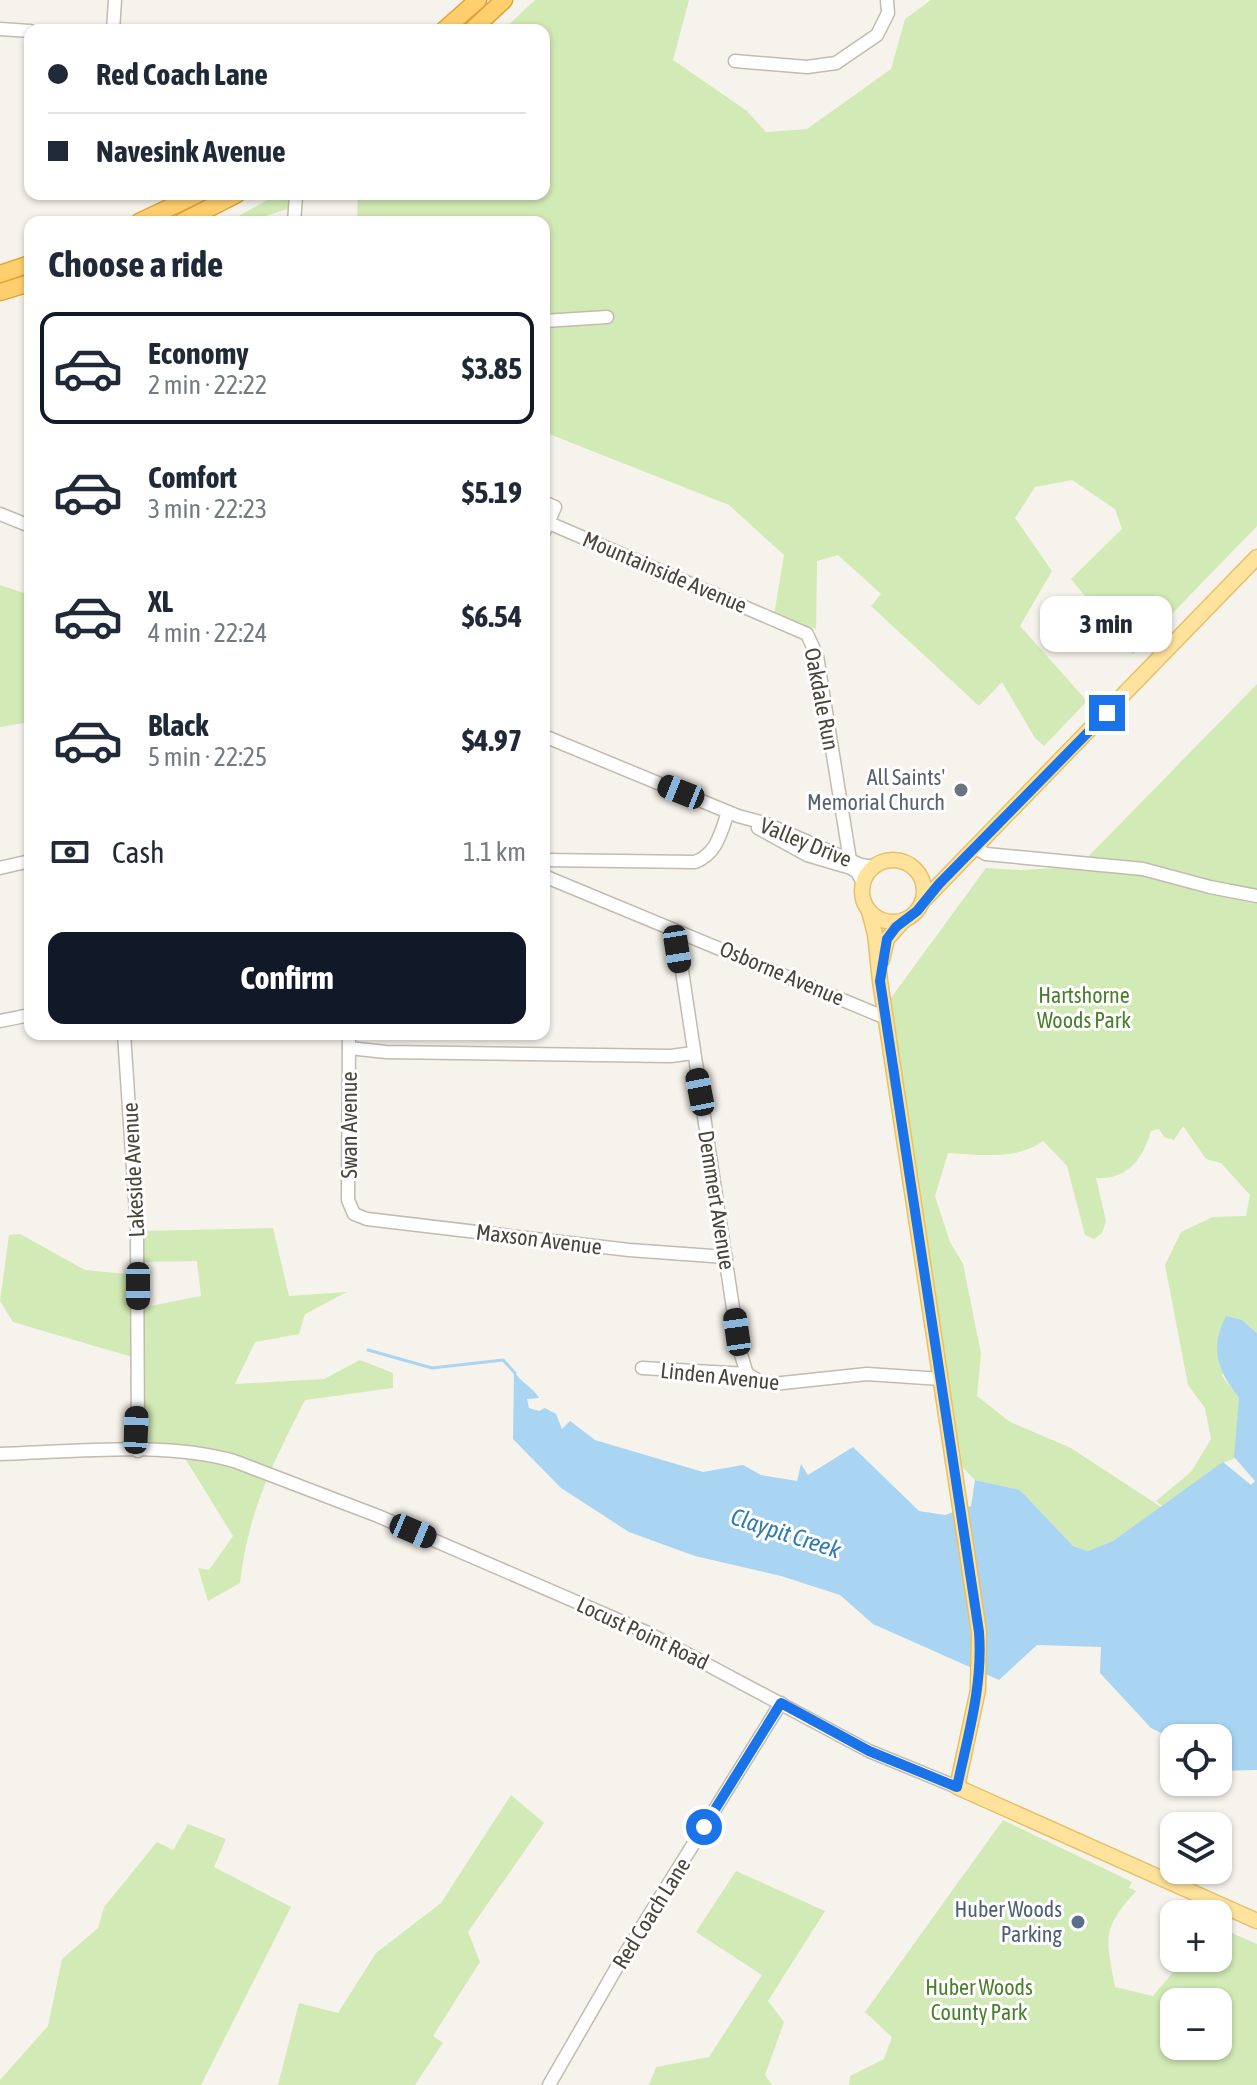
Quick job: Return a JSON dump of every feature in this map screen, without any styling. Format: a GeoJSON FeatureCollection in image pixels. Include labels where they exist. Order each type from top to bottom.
{"type":"FeatureCollection","features":[{"type":"Feature","properties":{"kind":"highway"},"geometry":{"type":"LineString","coordinates":[[451,24],[478,0]]}},
{"type":"Feature","properties":{"kind":"highway"},"geometry":{"type":"LineString","coordinates":[[478,24],[504,0]]}},
{"type":"Feature","properties":{"kind":"highway"},"geometry":{"type":"LineString","coordinates":[[152,216],[185,200]]}},
{"type":"Feature","properties":{"kind":"highway"},"geometry":{"type":"LineString","coordinates":[[194,216],[225,200]]}},
{"type":"Feature","properties":{"kind":"highway"},"geometry":{"type":"LineString","coordinates":[[0,274],[24,266]]}},
{"type":"Feature","properties":{"kind":"highway"},"geometry":{"type":"LineString","coordinates":[[0,292],[24,285]]}},
{"type":"Feature","properties":{"kind":"main road"},"geometry":{"type":"LineString","coordinates":[[880,981],[887,939],[1257,557]]}},
{"type":"Feature","properties":{"kind":"main road"},"geometry":{"type":"LineString","coordinates":[[957,1787],[980,1675],[979,1632],[875,934],[863,897],[863,883],[874,867],[887,860],[899,860],[910,865],[927,879],[936,877],[974,847]]}},
{"type":"Feature","properties":{"kind":"main road"},"geometry":{"type":"LineString","coordinates":[[920,876],[922,902]]}},
{"type":"Feature","properties":{"kind":"main road"},"geometry":{"type":"LineString","coordinates":[[869,911],[887,922],[904,920]]}},
{"type":"Feature","properties":{"kind":"main road","name":"Locust Point Road"},"geometry":{"type":"LineString","coordinates":[[957,1787],[1257,1921]]}},
{"type":"Feature","properties":{"kind":"street"},"geometry":{"type":"LineString","coordinates":[[113,24],[115,0]]}},
{"type":"Feature","properties":{"kind":"street"},"geometry":{"type":"LineString","coordinates":[[735,61],[807,67],[836,63],[877,35],[888,13],[887,0]]}},
{"type":"Feature","properties":{"kind":"street"},"geometry":{"type":"LineString","coordinates":[[0,29],[24,31]]}},
{"type":"Feature","properties":{"kind":"street"},"geometry":{"type":"LineString","coordinates":[[550,321],[607,317]]}},
{"type":"Feature","properties":{"kind":"street"},"geometry":{"type":"LineString","coordinates":[[0,514],[24,524]]}},
{"type":"Feature","properties":{"kind":"street","name":"Mountainside Avenue"},"geometry":{"type":"LineString","coordinates":[[550,529],[807,634]]}},
{"type":"Feature","properties":{"kind":"street","name":"Oakdale Run"},"geometry":{"type":"LineString","coordinates":[[807,634],[817,656],[850,860]]}},
{"type":"Feature","properties":{"kind":"street","name":"Valley Drive"},"geometry":{"type":"LineString","coordinates":[[550,738],[733,814],[764,823],[850,860],[874,867]]}},
{"type":"Feature","properties":{"kind":"street"},"geometry":{"type":"LineString","coordinates":[[550,860],[695,862],[713,849],[733,814]]}},
{"type":"Feature","properties":{"kind":"street","name":"Valley Drive"},"geometry":{"type":"LineString","coordinates":[[733,814],[807,855],[851,868],[863,883]]}},
{"type":"Feature","properties":{"kind":"street"},"geometry":{"type":"LineString","coordinates":[[974,847],[982,853],[1143,869],[1257,896]]}},
{"type":"Feature","properties":{"kind":"street"},"geometry":{"type":"LineString","coordinates":[[0,868],[24,862]]}},
{"type":"Feature","properties":{"kind":"street","name":"Osborne Avenue"},"geometry":{"type":"LineString","coordinates":[[550,878],[886,1018]]}},
{"type":"Feature","properties":{"kind":"street","name":"Demmert Avenue"},"geometry":{"type":"LineString","coordinates":[[676,931],[739,1348],[747,1374]]}},
{"type":"Feature","properties":{"kind":"street"},"geometry":{"type":"LineString","coordinates":[[0,1021],[24,1016]]}},
{"type":"Feature","properties":{"kind":"street","name":"Lakeside Avenue"},"geometry":{"type":"LineString","coordinates":[[124,1040],[137,1228],[138,1451]]}},
{"type":"Feature","properties":{"kind":"street"},"geometry":{"type":"LineString","coordinates":[[349,1041],[386,1052],[671,1056],[693,1053]]}},
{"type":"Feature","properties":{"kind":"street","name":"Swan Avenue"},"geometry":{"type":"LineString","coordinates":[[349,1041],[348,1200],[354,1214]]}},
{"type":"Feature","properties":{"kind":"street","name":"Maxson Avenue"},"geometry":{"type":"LineString","coordinates":[[354,1214],[367,1219],[629,1250],[726,1257]]}},
{"type":"Feature","properties":{"kind":"street","name":"Linden Avenue"},"geometry":{"type":"LineString","coordinates":[[642,1368],[747,1374],[773,1384],[867,1374],[941,1379]]}},
{"type":"Feature","properties":{"kind":"street","name":"Locust Point Road"},"geometry":{"type":"LineString","coordinates":[[0,1454],[138,1451],[210,1455],[291,1482],[648,1633],[869,1751],[957,1787]]}},
{"type":"Feature","properties":{"kind":"street","name":"Red Coach Lane"},"geometry":{"type":"LineString","coordinates":[[549,2085],[617,1967],[781,1703]]}},
{"type":"Feature","properties":{"kind":"green space"},"geometry":{"type":"Polygon","coordinates":[[[535,0],[689,0],[673,60],[747,111],[766,132],[807,129],[891,69],[905,19],[931,0],[1257,0],[1257,526],[1133,654],[1071,579],[1122,529],[1115,509],[1072,480],[1035,487],[1015,518],[1052,571],[1020,626],[1087,701],[1044,746],[1035,738],[1002,682],[979,706],[871,606],[881,594],[838,555],[817,561],[816,629],[774,615],[784,555],[729,505],[550,434],[550,216],[357,216],[358,200],[550,200],[550,24],[509,24],[535,0]]]}},
{"type":"Feature","properties":{"kind":"green space"},"geometry":{"type":"Polygon","coordinates":[[[267,200],[294,200],[294,207],[266,216],[239,216],[267,200]]]}},
{"type":"Feature","properties":{"kind":"green space"},"geometry":{"type":"Polygon","coordinates":[[[0,585],[24,593],[24,723],[0,727],[0,585]]]}},
{"type":"Feature","properties":{"kind":"green space","name":"Hartshorne Woods Park"},"geometry":{"type":"Polygon","coordinates":[[[1257,684],[1257,1333],[1242,1320],[1222,1376],[1239,1398],[1235,1458],[1223,1463],[1162,1506],[1156,1501],[1191,1472],[1211,1439],[1205,1408],[1188,1385],[1165,1265],[1181,1232],[1213,1217],[1246,1216],[1250,1195],[1221,1163],[1206,1159],[1183,1126],[1174,1140],[1164,1137],[1159,1129],[1151,1131],[1139,1158],[1125,1171],[1107,1178],[1096,1178],[1106,1221],[1102,1233],[1094,1239],[1085,1235],[1067,1166],[1043,1141],[1010,1154],[948,1153],[935,1196],[950,1242],[963,1264],[981,1354],[977,1396],[1010,1422],[1071,1448],[1161,1507],[1113,1541],[1088,1551],[1073,1546],[1020,1490],[975,1480],[963,1468],[888,1002],[986,868],[1078,867],[1257,684]]]}},
{"type":"Feature","properties":{"kind":"green space"},"geometry":{"type":"Polygon","coordinates":[[[273,1228],[289,1296],[347,1292],[305,1314],[299,1334],[255,1342],[235,1384],[324,1379],[360,1360],[393,1373],[393,1388],[305,1400],[272,1467],[256,1510],[240,1583],[208,1601],[198,1568],[209,1570],[233,1536],[183,1455],[140,1451],[139,1359],[13,1322],[0,1301],[9,1235],[20,1234],[85,1270],[137,1275],[135,1309],[201,1296],[197,1261],[138,1262],[139,1231],[273,1228]]]}},
{"type":"Feature","properties":{"kind":"green space"},"geometry":{"type":"Polygon","coordinates":[[[511,1795],[544,1823],[468,1932],[480,1962],[433,2036],[443,2043],[415,2085],[278,2085],[299,2003],[338,2013],[376,1953],[441,1903],[511,1795]]]}},
{"type":"Feature","properties":{"kind":"green space","name":"Huber Woods County Park"},"geometry":{"type":"Polygon","coordinates":[[[1003,1820],[1132,1882],[1129,1888],[1136,1891],[1117,1915],[1109,1935],[1115,1987],[1153,1996],[1173,1972],[1232,1972],[1232,1933],[1257,1944],[1257,2085],[849,2085],[850,2076],[884,2059],[892,2037],[865,2012],[1003,1820]]]}},
{"type":"Feature","properties":{"kind":"green space"},"geometry":{"type":"Polygon","coordinates":[[[188,1824],[226,1839],[214,1867],[291,1907],[201,2085],[0,2085],[0,2080],[48,2026],[62,1959],[98,1928],[104,1907],[157,1842],[173,1850],[188,1824]]]}},
{"type":"Feature","properties":{"kind":"green space"},"geometry":{"type":"Polygon","coordinates":[[[736,1871],[825,1911],[768,2001],[784,2022],[765,2075],[772,2085],[649,2085],[656,2067],[709,2057],[762,1975],[696,1932],[736,1871]]]}},
{"type":"Feature","properties":{"kind":"water"},"geometry":{"type":"Polygon","coordinates":[[[1226,1316],[1242,1320],[1257,1333],[1257,1770],[1232,1771],[1232,1724],[1160,1724],[1160,1732],[1151,1728],[1100,1673],[1101,1647],[1037,1645],[999,1680],[873,1624],[840,1595],[781,1576],[695,1556],[629,1532],[561,1488],[513,1439],[514,1371],[539,1398],[527,1399],[529,1408],[539,1411],[545,1408],[556,1414],[562,1429],[570,1421],[595,1440],[703,1472],[743,1465],[761,1475],[797,1481],[801,1464],[808,1475],[853,1447],[919,1511],[945,1515],[971,1506],[975,1480],[1020,1490],[1073,1546],[1088,1551],[1113,1541],[1223,1462],[1251,1485],[1255,1481],[1234,1457],[1239,1398],[1218,1359],[1221,1328],[1226,1316]]]}},
{"type":"Feature","properties":{"kind":"waterway","name":"Claypit Creek"},"geometry":{"type":"LineString","coordinates":[[368,1350],[432,1368],[503,1360],[515,1373]]}},
{"type":"Feature","properties":{"kind":"place","name":"All Saints' Memorial Church"},"geometry":{"type":"Point","coordinates":[961,790]}},
{"type":"Feature","properties":{"kind":"place","name":"Huber Woods Parking"},"geometry":{"type":"Point","coordinates":[1078,1922]}},
{"type":"Feature","properties":{"kind":"route"},"geometry":{"type":"LineString","coordinates":[[704,1827],[781,1703],[869,1751],[957,1787],[977,1697],[981,1665],[979,1632],[880,981],[883,952],[887,939],[896,927],[917,911],[939,884],[1107,713]]}}]}
